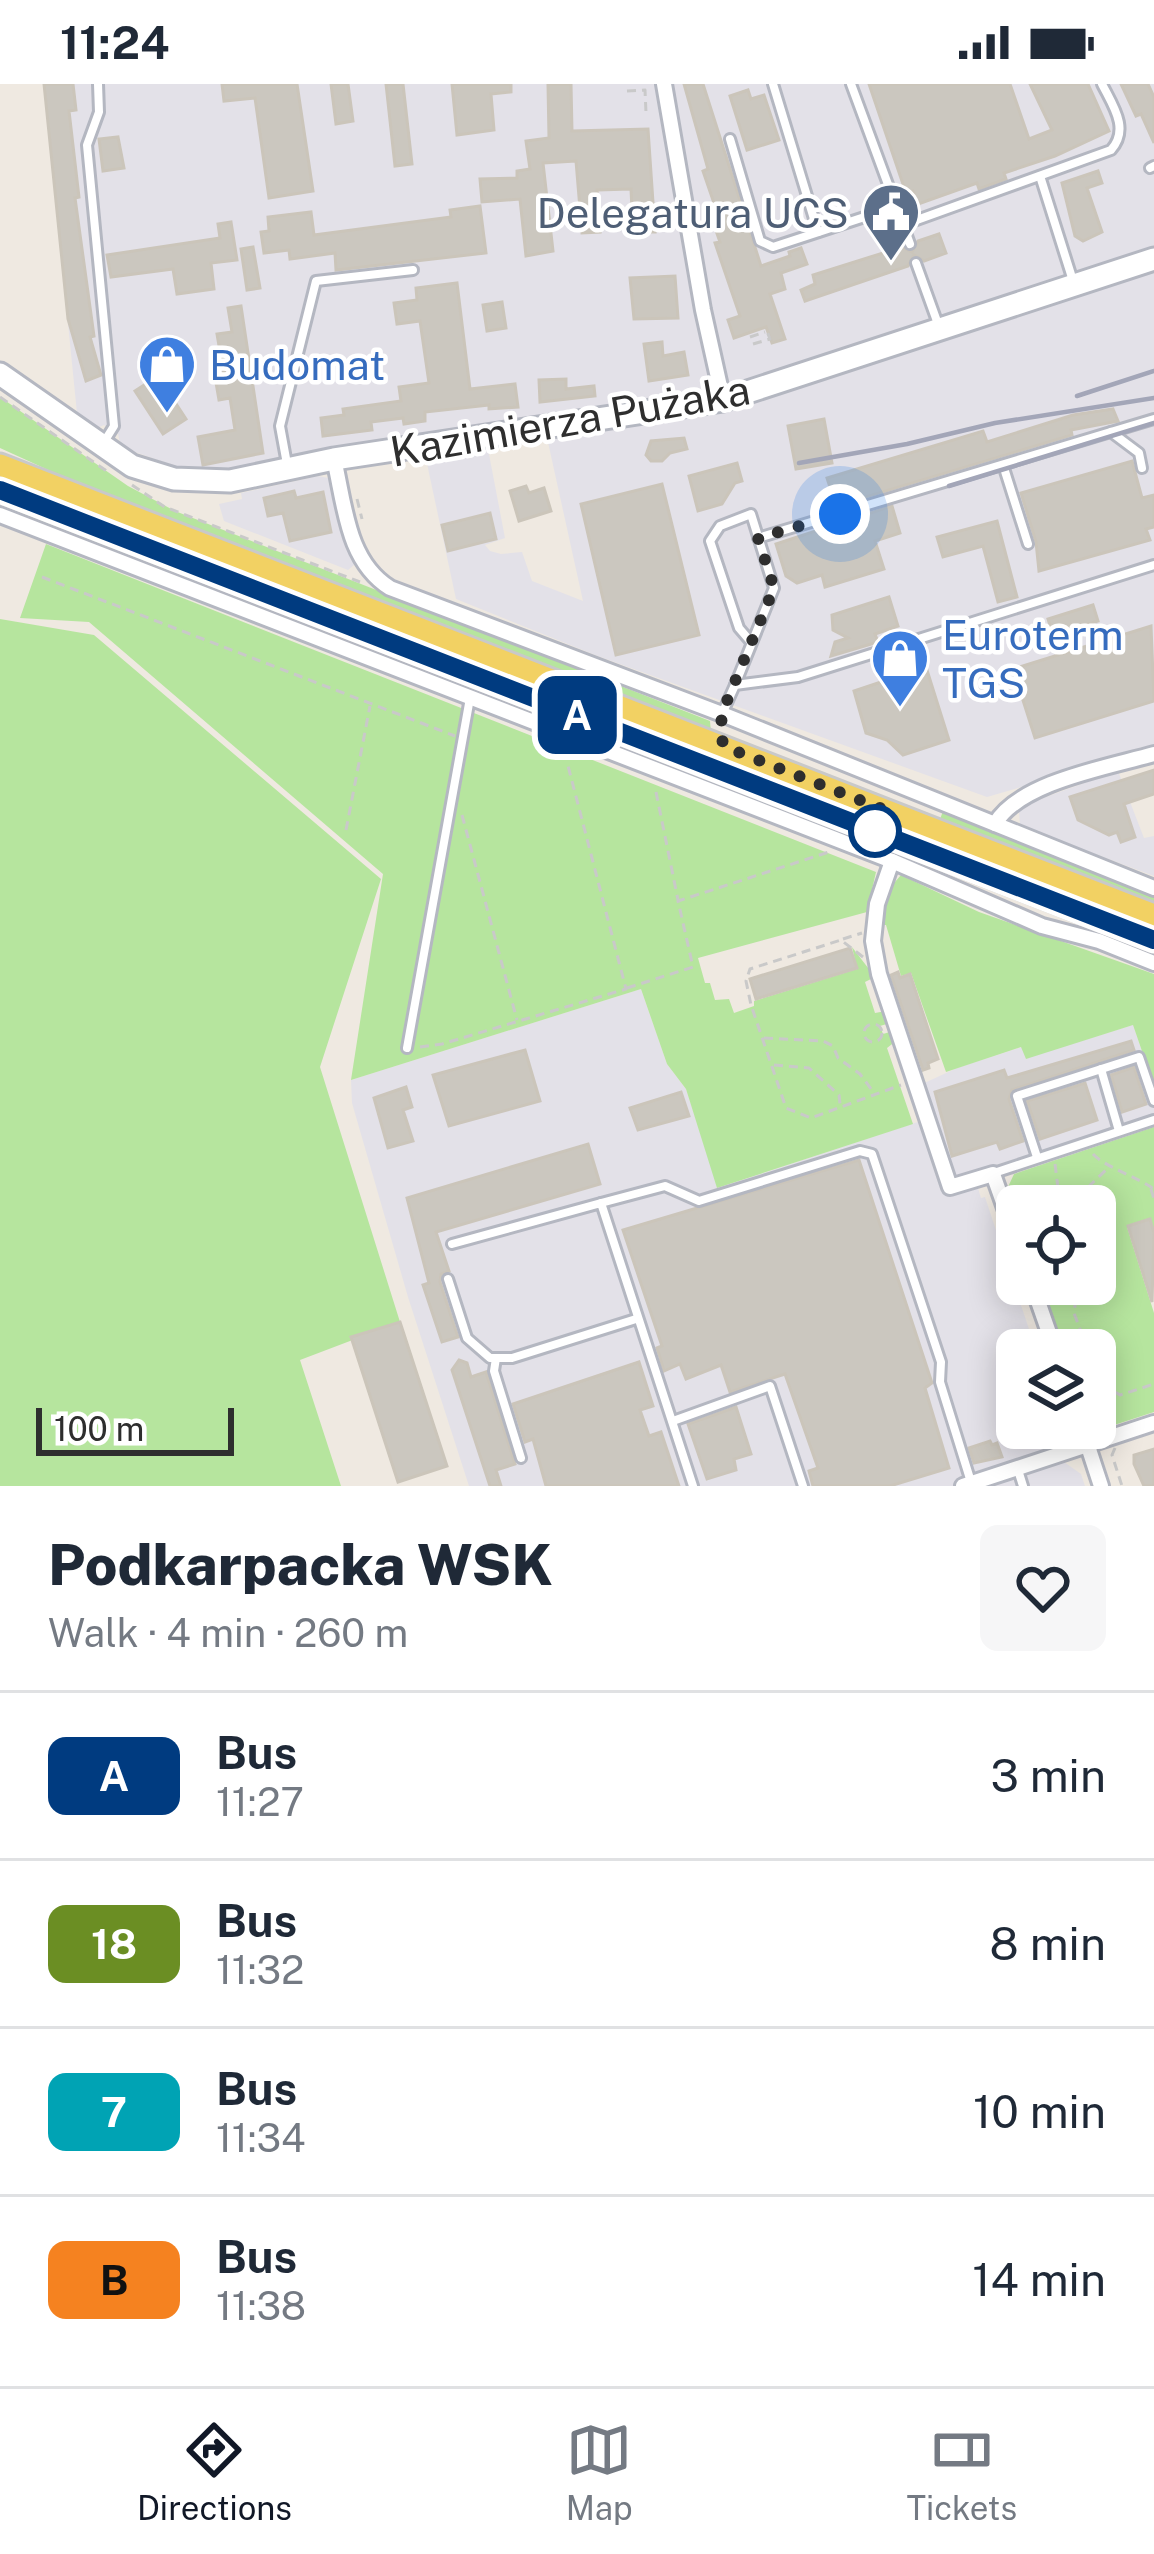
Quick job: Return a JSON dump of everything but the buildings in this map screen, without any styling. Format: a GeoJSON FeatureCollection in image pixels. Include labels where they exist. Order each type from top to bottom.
{"type":"FeatureCollection","features":[{"type":"Feature","properties":{"kind":"main road"},"geometry":{"type":"LineString","coordinates":[[0,465],[1154,915]]}},
{"type":"Feature","properties":{"kind":"main road"},"geometry":{"type":"LineString","coordinates":[[0,490],[1154,940]]}},
{"type":"Feature","properties":{"kind":"street"},"geometry":{"type":"LineString","coordinates":[[664,84],[723,400]]}},
{"type":"Feature","properties":{"kind":"street","name":"Kazimierza Pużaka"},"geometry":{"type":"LineString","coordinates":[[0,374],[100,447],[154,474],[193,482],[230,481],[334,459],[723,400],[1154,259]]}},
{"type":"Feature","properties":{"kind":"street"},"geometry":{"type":"LineString","coordinates":[[334,459],[357,553],[374,578],[1154,888]]}},
{"type":"Feature","properties":{"kind":"street"},"geometry":{"type":"LineString","coordinates":[[0,515],[892,861],[1020,917],[1154,963]]}},
{"type":"Feature","properties":{"kind":"street"},"geometry":{"type":"LineString","coordinates":[[722,715],[719,733],[725,747]]}},
{"type":"Feature","properties":{"kind":"street"},"geometry":{"type":"LineString","coordinates":[[994,824],[1024,795],[1154,754]]}},
{"type":"Feature","properties":{"kind":"street"},"geometry":{"type":"LineString","coordinates":[[892,861],[873,930],[879,973],[950,1187],[993,1174],[997,1185]]}},
{"type":"Feature","properties":{"kind":"street"},"geometry":{"type":"LineString","coordinates":[[1116,1436],[1154,1423]]}},
{"type":"Feature","properties":{"kind":"street"},"geometry":{"type":"LineString","coordinates":[[967,1485],[1076,1449]]}},
{"type":"Feature","properties":{"kind":"street"},"geometry":{"type":"LineString","coordinates":[[1089,1449],[1101,1486]]}},
{"type":"Feature","properties":{"kind":"lane"},"geometry":{"type":"LineString","coordinates":[[98,84],[99,112],[88,145],[114,426],[100,447]]}},
{"type":"Feature","properties":{"kind":"lane"},"geometry":{"type":"LineString","coordinates":[[773,84],[818,232]]}},
{"type":"Feature","properties":{"kind":"lane"},"geometry":{"type":"LineString","coordinates":[[850,84],[910,244]]}},
{"type":"Feature","properties":{"kind":"lane"},"geometry":{"type":"LineString","coordinates":[[903,225],[1111,150],[1117,144],[1120,124],[1102,84]]}},
{"type":"Feature","properties":{"kind":"lane"},"geometry":{"type":"LineString","coordinates":[[730,139],[760,241],[773,247],[895,207]]}},
{"type":"Feature","properties":{"kind":"lane"},"geometry":{"type":"LineString","coordinates":[[1040,176],[1075,286]]}},
{"type":"Feature","properties":{"kind":"lane"},"geometry":{"type":"LineString","coordinates":[[916,263],[940,331]]}},
{"type":"Feature","properties":{"kind":"lane"},"geometry":{"type":"LineString","coordinates":[[288,468],[280,425],[316,280],[413,269]]}},
{"type":"Feature","properties":{"kind":"lane"},"geometry":{"type":"LineString","coordinates":[[758,538],[1154,418]]}},
{"type":"Feature","properties":{"kind":"lane"},"geometry":{"type":"LineString","coordinates":[[1111,432],[1139,453],[1142,468]]}},
{"type":"Feature","properties":{"kind":"lane"},"geometry":{"type":"LineString","coordinates":[[1003,465],[1028,544]]}},
{"type":"Feature","properties":{"kind":"lane"},"geometry":{"type":"LineString","coordinates":[[722,715],[774,588],[751,514],[720,526],[710,541],[739,628],[751,641]]}},
{"type":"Feature","properties":{"kind":"lane"},"geometry":{"type":"LineString","coordinates":[[735,685],[798,677],[1154,565]]}},
{"type":"Feature","properties":{"kind":"lane"},"geometry":{"type":"LineString","coordinates":[[406,1048],[470,698]]}},
{"type":"Feature","properties":{"kind":"lane"},"geometry":{"type":"LineString","coordinates":[[1037,1157],[1017,1096],[1139,1057],[1154,1101]]}},
{"type":"Feature","properties":{"kind":"lane"},"geometry":{"type":"LineString","coordinates":[[1101,1069],[1119,1131]]}},
{"type":"Feature","properties":{"kind":"lane"},"geometry":{"type":"LineString","coordinates":[[993,1174],[1154,1120]]}},
{"type":"Feature","properties":{"kind":"lane"},"geometry":{"type":"LineString","coordinates":[[452,1244],[664,1186],[699,1202],[860,1151],[872,1154],[941,1362],[940,1382],[967,1485]]}},
{"type":"Feature","properties":{"kind":"lane"},"geometry":{"type":"LineString","coordinates":[[601,1203],[693,1486]]}},
{"type":"Feature","properties":{"kind":"lane"},"geometry":{"type":"LineString","coordinates":[[448,1279],[467,1338],[490,1358],[512,1358],[636,1319]]}},
{"type":"Feature","properties":{"kind":"lane"},"geometry":{"type":"LineString","coordinates":[[496,1358],[494,1371],[521,1458]]}},
{"type":"Feature","properties":{"kind":"lane"},"geometry":{"type":"LineString","coordinates":[[672,1422],[770,1387],[803,1486]]}},
{"type":"Feature","properties":{"kind":"lane"},"geometry":{"type":"LineString","coordinates":[[1018,1468],[1024,1486]]}},
{"type":"Feature","properties":{"kind":"path"},"geometry":{"type":"LineString","coordinates":[[627,91],[645,90],[646,113]]}},
{"type":"Feature","properties":{"kind":"path"},"geometry":{"type":"LineString","coordinates":[[750,337],[767,331],[770,339],[753,344]]}},
{"type":"Feature","properties":{"kind":"path"},"geometry":{"type":"LineString","coordinates":[[0,397],[112,474]]}},
{"type":"Feature","properties":{"kind":"path"},"geometry":{"type":"LineString","coordinates":[[128,482],[188,517],[368,583]]}},
{"type":"Feature","properties":{"kind":"path"},"geometry":{"type":"LineString","coordinates":[[357,500],[362,519]]}},
{"type":"Feature","properties":{"kind":"path"},"geometry":{"type":"LineString","coordinates":[[42,577],[463,739]]}},
{"type":"Feature","properties":{"kind":"path"},"geometry":{"type":"LineString","coordinates":[[346,830],[371,704]]}},
{"type":"Feature","properties":{"kind":"path"},"geometry":{"type":"LineString","coordinates":[[567,761],[626,988]]}},
{"type":"Feature","properties":{"kind":"path"},"geometry":{"type":"LineString","coordinates":[[406,1048],[442,1044],[693,967],[656,792]]}},
{"type":"Feature","properties":{"kind":"path"},"geometry":{"type":"LineString","coordinates":[[462,815],[518,1022]]}},
{"type":"Feature","properties":{"kind":"path"},"geometry":{"type":"LineString","coordinates":[[678,902],[823,857],[835,848]]}},
{"type":"Feature","properties":{"kind":"path"},"geometry":{"type":"LineString","coordinates":[[873,930],[750,969],[746,981],[786,1108],[811,1118],[914,1080]]}},
{"type":"Feature","properties":{"kind":"path"},"geometry":{"type":"LineString","coordinates":[[841,940],[879,973]]}},
{"type":"Feature","properties":{"kind":"path"},"geometry":{"type":"LineString","coordinates":[[833,942],[837,952]]}},
{"type":"Feature","properties":{"kind":"path"},"geometry":{"type":"LineString","coordinates":[[809,950],[812,960]]}},
{"type":"Feature","properties":{"kind":"path"},"geometry":{"type":"LineString","coordinates":[[784,958],[787,968]]}},
{"type":"Feature","properties":{"kind":"path"},"geometry":{"type":"LineString","coordinates":[[759,966],[762,975]]}},
{"type":"Feature","properties":{"kind":"path"},"geometry":{"type":"LineString","coordinates":[[763,1038],[833,1046],[838,1058],[860,1074],[875,1094]]}},
{"type":"Feature","properties":{"kind":"path"},"geometry":{"type":"LineString","coordinates":[[774,1065],[809,1068],[839,1095],[840,1106]]}},
{"type":"Feature","properties":{"kind":"path"},"geometry":{"type":"LineString","coordinates":[[1089,1148],[1109,1167],[1136,1175],[1152,1188],[1154,1198]]}},
{"type":"Feature","properties":{"kind":"path"},"geometry":{"type":"LineString","coordinates":[[1054,1159],[1057,1185]]}},
{"type":"Feature","properties":{"kind":"path"},"geometry":{"type":"LineString","coordinates":[[1090,1185],[1109,1167]]}},
{"type":"Feature","properties":{"kind":"path"},"geometry":{"type":"LineString","coordinates":[[1075,1305],[1080,1329]]}},
{"type":"Feature","properties":{"kind":"path"},"geometry":{"type":"LineString","coordinates":[[1065,1311],[1074,1313]]}},
{"type":"Feature","properties":{"kind":"path"},"geometry":{"type":"LineString","coordinates":[[1116,1393],[1154,1384]]}},
{"type":"Feature","properties":{"kind":"path"},"geometry":{"type":"LineString","coordinates":[[1115,1449],[1112,1455],[1122,1486]]}},
{"type":"Feature","properties":{"kind":"shaded area"},"geometry":{"type":"Polygon","coordinates":[[[44,84],[1154,84],[1154,748],[987,797],[595,655],[456,599],[426,459],[488,449],[505,538],[485,545],[501,554],[522,552],[532,581],[583,601],[542,415],[301,455],[236,471],[180,468],[121,447],[118,434],[104,425],[97,428],[77,413],[44,84]]]}},
{"type":"Feature","properties":{"kind":"shaded area"},"geometry":{"type":"Polygon","coordinates":[[[318,476],[328,478],[332,490],[354,565],[348,570],[224,521],[219,504],[242,499],[241,493],[318,476]]]}},
{"type":"Feature","properties":{"kind":"shaded area"},"geometry":{"type":"Polygon","coordinates":[[[1118,771],[1144,838],[1154,836],[1154,876],[1020,826],[1019,810],[1029,803],[1118,771]]]}},
{"type":"Feature","properties":{"kind":"shaded area"},"geometry":{"type":"Polygon","coordinates":[[[641,989],[667,1064],[686,1089],[718,1188],[930,1118],[920,1085],[957,1068],[1022,1047],[1026,1058],[1133,1025],[1154,1086],[1154,1117],[973,1172],[996,1230],[996,1305],[1021,1305],[1029,1329],[996,1329],[996,1449],[1068,1449],[1071,1458],[1064,1462],[1081,1474],[1085,1486],[469,1486],[408,1297],[352,1103],[351,1080],[641,989]]]}},
{"type":"Feature","properties":{"kind":"green space"},"geometry":{"type":"Polygon","coordinates":[[[0,397],[128,486],[175,511],[710,721],[711,733],[103,495],[0,448],[0,397]]]}},
{"type":"Feature","properties":{"kind":"green space"},"geometry":{"type":"Polygon","coordinates":[[[20,486],[110,515],[926,835],[923,842],[20,486]]]}},
{"type":"Feature","properties":{"kind":"green space"},"geometry":{"type":"Polygon","coordinates":[[[0,506],[93,535],[917,857],[914,863],[0,506]]]}},
{"type":"Feature","properties":{"kind":"green space"},"geometry":{"type":"Polygon","coordinates":[[[46,544],[876,872],[867,912],[698,958],[715,1000],[729,999],[734,1013],[754,1006],[754,1001],[857,969],[852,947],[875,977],[865,982],[875,1013],[886,1011],[890,1023],[880,1026],[883,1034],[893,1031],[896,1041],[887,1048],[913,1124],[717,1188],[686,1089],[667,1064],[641,989],[351,1080],[383,874],[89,622],[20,618],[46,544]]]}},
{"type":"Feature","properties":{"kind":"green space"},"geometry":{"type":"Polygon","coordinates":[[[0,619],[94,635],[381,879],[320,1067],[400,1322],[300,1360],[341,1486],[0,1486],[0,619]]]}},
{"type":"Feature","properties":{"kind":"green space"},"geometry":{"type":"Polygon","coordinates":[[[943,811],[1154,894],[1154,906],[939,822],[943,811]]]}},
{"type":"Feature","properties":{"kind":"green space"},"geometry":{"type":"Polygon","coordinates":[[[901,875],[979,912],[1154,974],[1154,1086],[1133,1025],[1026,1059],[1021,1047],[946,1072],[911,973],[901,976],[886,925],[879,925],[888,890],[901,875]]]}},
{"type":"Feature","properties":{"kind":"green space"},"geometry":{"type":"Polygon","coordinates":[[[1154,1127],[1154,1229],[1150,1219],[1127,1227],[1154,1313],[1154,1412],[1116,1424],[1116,1329],[1055,1329],[1047,1305],[1116,1305],[1116,1185],[1009,1185],[1014,1174],[1154,1127]]]}},
{"type":"Feature","properties":{"kind":"railway"},"geometry":{"type":"LineString","coordinates":[[1077,396],[1154,371]]}},
{"type":"Feature","properties":{"kind":"railway"},"geometry":{"type":"LineString","coordinates":[[799,463],[995,423],[1154,398]]}},
{"type":"Feature","properties":{"kind":"railway"},"geometry":{"type":"LineString","coordinates":[[949,486],[1154,423]]}},
{"type":"Feature","properties":{"kind":"bus line","name":"A"},"geometry":{"type":"LineString","coordinates":[[0,490],[1154,940]]}},
{"type":"Feature","properties":{"kind":"place","name":"Delegatura UCS"},"geometry":{"type":"Point","coordinates":[891,263]}},
{"type":"Feature","properties":{"kind":"place","name":"Budomat"},"geometry":{"type":"Point","coordinates":[167,415]}},
{"type":"Feature","properties":{"kind":"place","name":"Euroterm TGS"},"geometry":{"type":"Point","coordinates":[900,709]}},
{"type":"Feature","properties":{"kind":"route"},"geometry":{"type":"LineString","coordinates":[[840,514],[758,538],[774,588],[724,708],[719,733],[725,747],[890,812],[875,831]]}}]}
